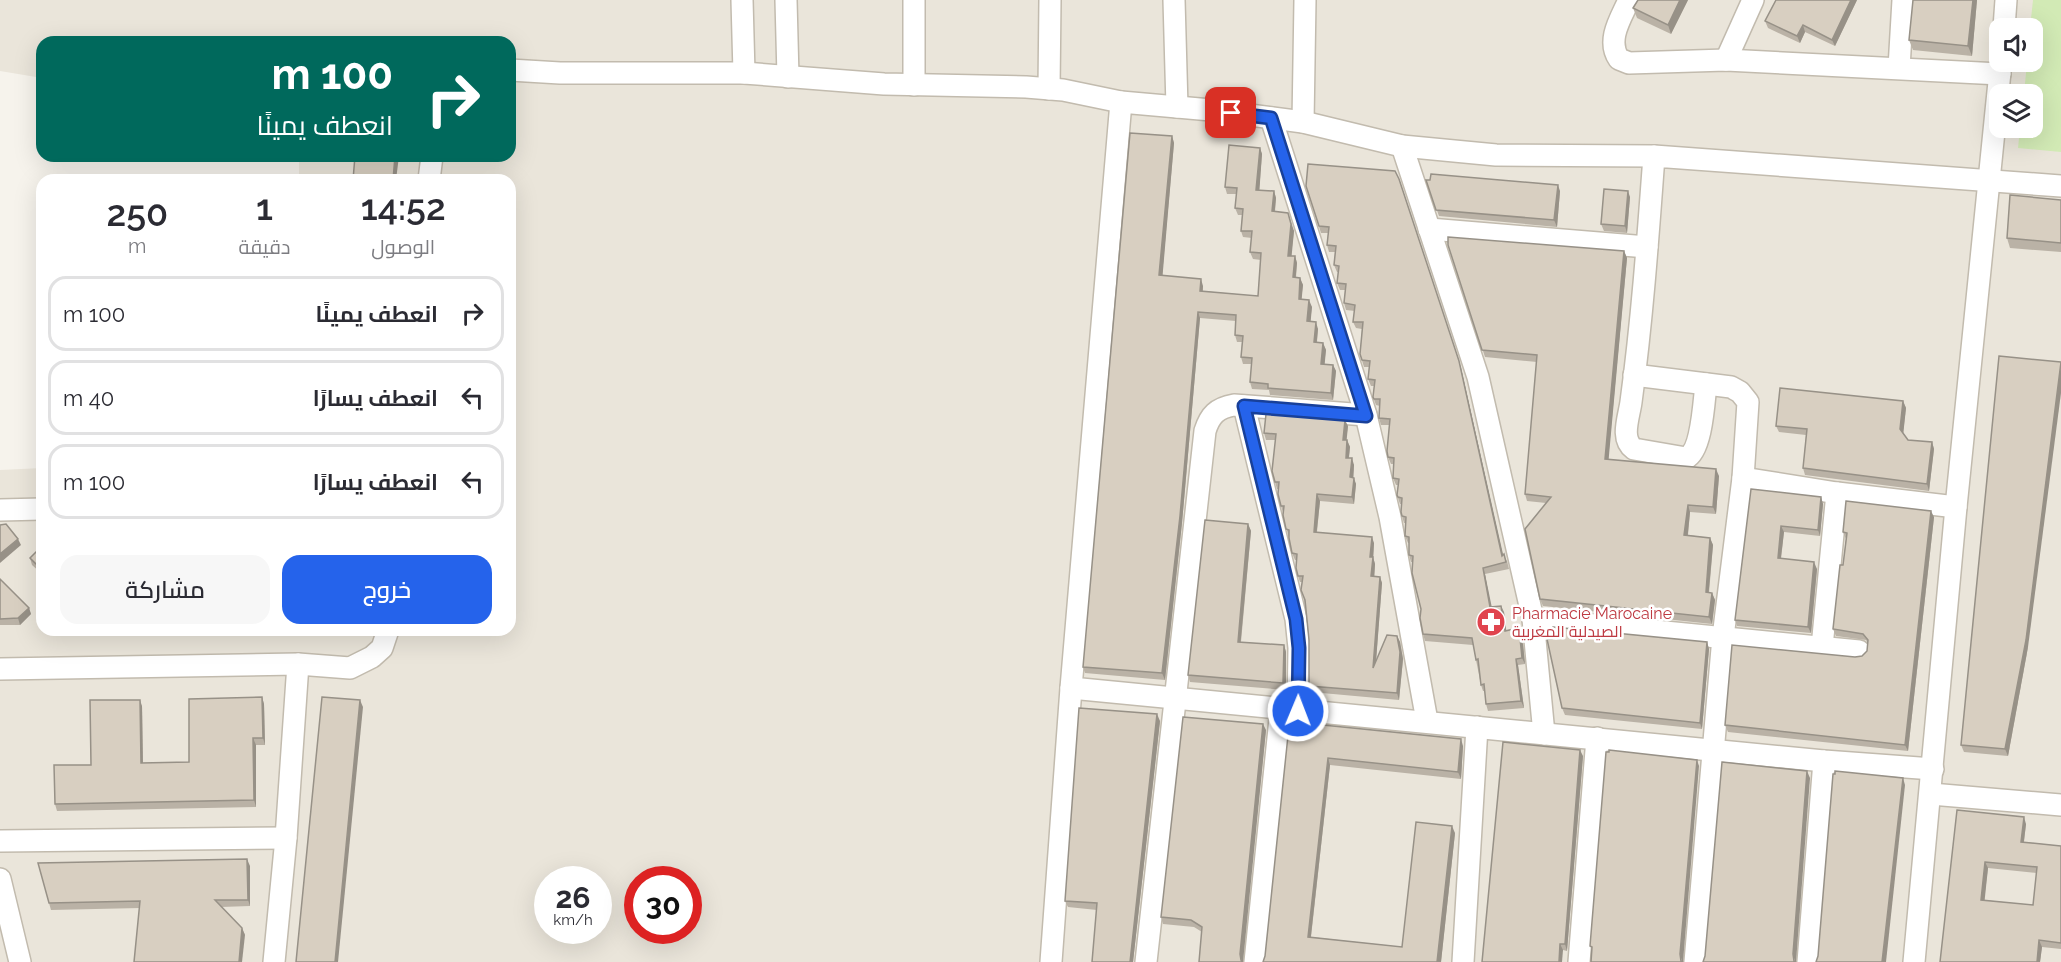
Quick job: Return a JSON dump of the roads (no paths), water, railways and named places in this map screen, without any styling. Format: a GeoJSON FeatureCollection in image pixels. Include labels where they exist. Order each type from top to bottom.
{"type":"FeatureCollection","features":[{"type":"Feature","properties":{"kind":"street"},"geometry":{"type":"LineString","coordinates":[[742,0],[744,73]]}},
{"type":"Feature","properties":{"kind":"street"},"geometry":{"type":"LineString","coordinates":[[786,0],[788,77]]}},
{"type":"Feature","properties":{"kind":"street"},"geometry":{"type":"LineString","coordinates":[[914,0],[914,85]]}},
{"type":"Feature","properties":{"kind":"street"},"geometry":{"type":"LineString","coordinates":[[1049,89],[1050,0]]}},
{"type":"Feature","properties":{"kind":"street"},"geometry":{"type":"LineString","coordinates":[[1174,0],[1177,107]]}},
{"type":"Feature","properties":{"kind":"street"},"geometry":{"type":"LineString","coordinates":[[1303,122],[1305,0]]}},
{"type":"Feature","properties":{"kind":"street"},"geometry":{"type":"LineString","coordinates":[[1629,0],[1615,32],[1614,49],[1619,59],[1629,63],[1726,60],[1899,68],[1989,68]]}},
{"type":"Feature","properties":{"kind":"street"},"geometry":{"type":"LineString","coordinates":[[1726,60],[1753,0]]}},
{"type":"Feature","properties":{"kind":"street"},"geometry":{"type":"LineString","coordinates":[[1899,68],[1903,0]]}},
{"type":"Feature","properties":{"kind":"street"},"geometry":{"type":"LineString","coordinates":[[2005,18],[2006,0]]}},
{"type":"Feature","properties":{"kind":"street"},"geometry":{"type":"LineString","coordinates":[[516,70],[560,74],[744,73],[914,85],[1049,89],[1121,102],[1303,122],[1402,146],[1496,155],[1654,156],[2061,186]]}},
{"type":"Feature","properties":{"kind":"street"},"geometry":{"type":"LineString","coordinates":[[1914,962],[2000,72]]}},
{"type":"Feature","properties":{"kind":"street"},"geometry":{"type":"LineString","coordinates":[[1051,962],[1071,688],[1121,102]]}},
{"type":"Feature","properties":{"kind":"street"},"geometry":{"type":"LineString","coordinates":[[1271,118],[1366,416],[1390,517],[1427,721]]}},
{"type":"Feature","properties":{"kind":"street"},"geometry":{"type":"LineString","coordinates":[[1402,146],[1478,377],[1533,619],[1544,734]]}},
{"type":"Feature","properties":{"kind":"street"},"geometry":{"type":"LineString","coordinates":[[1654,156],[1647,247],[1626,434],[1629,444],[1634,449],[1686,458],[1692,454],[1697,443],[1706,384]]}},
{"type":"Feature","properties":{"kind":"street"},"geometry":{"type":"LineString","coordinates":[[1429,229],[1647,247]]}},
{"type":"Feature","properties":{"kind":"street"},"geometry":{"type":"LineString","coordinates":[[1634,375],[1736,389],[1748,402],[1743,478],[1723,637],[1695,962]]}},
{"type":"Feature","properties":{"kind":"street"},"geometry":{"type":"LineString","coordinates":[[1146,962],[1205,431],[1210,417],[1225,407],[1244,406],[1366,416]]}},
{"type":"Feature","properties":{"kind":"street"},"geometry":{"type":"LineString","coordinates":[[1244,406],[1296,619],[1299,648],[1256,962]]}},
{"type":"Feature","properties":{"kind":"street"},"geometry":{"type":"LineString","coordinates":[[1743,478],[1956,507]]}},
{"type":"Feature","properties":{"kind":"street"},"geometry":{"type":"LineString","coordinates":[[1822,646],[1838,492]]}},
{"type":"Feature","properties":{"kind":"street"},"geometry":{"type":"LineString","coordinates":[[0,510],[36,509]]}},
{"type":"Feature","properties":{"kind":"street"},"geometry":{"type":"LineString","coordinates":[[1533,619],[1859,651]]}},
{"type":"Feature","properties":{"kind":"street"},"geometry":{"type":"LineString","coordinates":[[0,669],[298,664],[350,668],[372,657],[382,648],[386,636]]}},
{"type":"Feature","properties":{"kind":"street"},"geometry":{"type":"LineString","coordinates":[[274,962],[286,838],[298,664]]}},
{"type":"Feature","properties":{"kind":"street"},"geometry":{"type":"LineString","coordinates":[[1071,688],[1933,769]]}},
{"type":"Feature","properties":{"kind":"street"},"geometry":{"type":"LineString","coordinates":[[1463,962],[1477,726]]}},
{"type":"Feature","properties":{"kind":"street"},"geometry":{"type":"LineString","coordinates":[[1579,962],[1597,738]]}},
{"type":"Feature","properties":{"kind":"street"},"geometry":{"type":"LineString","coordinates":[[1808,962],[1824,760]]}},
{"type":"Feature","properties":{"kind":"street"},"geometry":{"type":"LineString","coordinates":[[1931,794],[2061,806]]}},
{"type":"Feature","properties":{"kind":"street"},"geometry":{"type":"LineString","coordinates":[[0,841],[286,838]]}},
{"type":"Feature","properties":{"kind":"street"},"geometry":{"type":"LineString","coordinates":[[0,879],[12,955]]}},
{"type":"Feature","properties":{"kind":"place","name":"Pharmacie Marocaine الصيدلية المغربية"},"geometry":{"type":"Point","coordinates":[1491,622]}}]}
